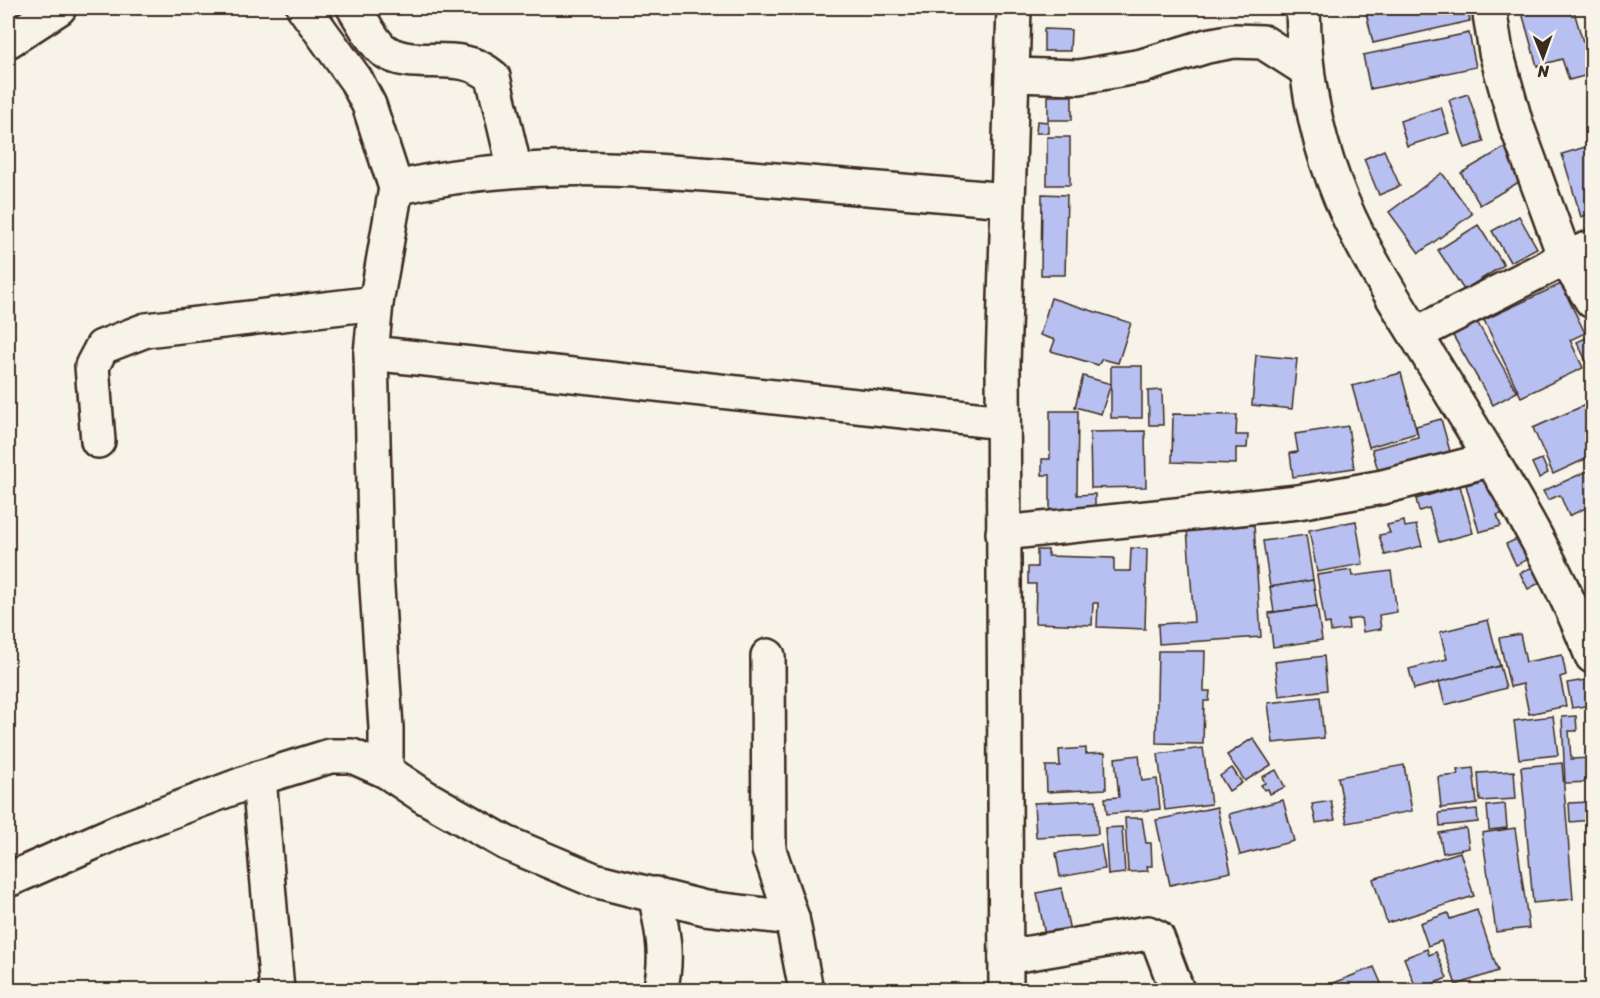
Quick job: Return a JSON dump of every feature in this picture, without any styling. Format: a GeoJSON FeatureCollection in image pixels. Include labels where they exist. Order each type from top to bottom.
{"type":"FeatureCollection","features":[{"type":"Feature","properties":{"kind":"street"},"geometry":{"type":"LineString","coordinates":[[8,41],[59,8]]}},
{"type":"Feature","properties":{"kind":"street"},"geometry":{"type":"LineString","coordinates":[[303,8],[356,80],[369,105],[396,188],[376,303],[371,353],[376,572],[386,728],[386,771]]}},
{"type":"Feature","properties":{"kind":"street"},"geometry":{"type":"LineString","coordinates":[[354,8],[383,49],[406,59],[462,60],[481,66],[493,77],[515,170]]}},
{"type":"Feature","properties":{"kind":"street"},"geometry":{"type":"LineString","coordinates":[[1006,990],[1003,422],[1007,200],[1014,8]]}},
{"type":"Feature","properties":{"kind":"street"},"geometry":{"type":"LineString","coordinates":[[1303,8],[1307,70],[1322,147],[1334,183],[1359,238],[1492,459],[1552,570],[1593,656]]}},
{"type":"Feature","properties":{"kind":"street"},"geometry":{"type":"LineString","coordinates":[[1489,8],[1496,52],[1516,124],[1579,252],[1593,302]]}},
{"type":"Feature","properties":{"kind":"street"},"geometry":{"type":"LineString","coordinates":[[1013,75],[1080,77],[1142,66],[1207,46],[1234,41],[1263,42],[1307,70]]}},
{"type":"Feature","properties":{"kind":"street"},"geometry":{"type":"LineString","coordinates":[[396,188],[437,178],[515,170],[639,168],[1007,200]]}},
{"type":"Feature","properties":{"kind":"street"},"geometry":{"type":"LineString","coordinates":[[1416,334],[1579,252]]}},
{"type":"Feature","properties":{"kind":"street"},"geometry":{"type":"LineString","coordinates":[[98,441],[92,366],[102,347],[146,330],[376,303]]}},
{"type":"Feature","properties":{"kind":"street"},"geometry":{"type":"LineString","coordinates":[[371,353],[1003,422]]}},
{"type":"Feature","properties":{"kind":"street"},"geometry":{"type":"LineString","coordinates":[[1003,533],[1298,502],[1383,487],[1492,459]]}},
{"type":"Feature","properties":{"kind":"street"},"geometry":{"type":"LineString","coordinates":[[768,656],[769,850],[792,918],[806,990]]}},
{"type":"Feature","properties":{"kind":"street"},"geometry":{"type":"LineString","coordinates":[[8,880],[124,829],[259,778],[330,756],[351,756],[386,771],[425,797],[506,843],[594,880],[705,908],[792,918]]}},
{"type":"Feature","properties":{"kind":"street"},"geometry":{"type":"LineString","coordinates":[[259,778],[277,990]]}},
{"type":"Feature","properties":{"kind":"street"},"geometry":{"type":"LineString","coordinates":[[655,894],[666,945],[666,968],[660,990]]}},
{"type":"Feature","properties":{"kind":"street"},"geometry":{"type":"LineString","coordinates":[[1006,957],[1148,933],[1157,937],[1178,990]]}},
{"type":"Feature","properties":{"kind":"building"},"geometry":{"type":"Polygon","coordinates":[[[1365,8],[1467,8],[1470,21],[1373,43],[1365,8]]]}},
{"type":"Feature","properties":{"kind":"building"},"geometry":{"type":"Polygon","coordinates":[[[1573,8],[1583,42],[1592,39],[1592,74],[1569,80],[1562,59],[1537,66],[1521,9],[1573,8]]]}},
{"type":"Feature","properties":{"kind":"building"},"geometry":{"type":"Polygon","coordinates":[[[1044,29],[1071,30],[1070,51],[1044,51],[1044,29]]]}},
{"type":"Feature","properties":{"kind":"building"},"geometry":{"type":"Polygon","coordinates":[[[1469,33],[1476,67],[1370,89],[1363,55],[1469,33]]]}},
{"type":"Feature","properties":{"kind":"building"},"geometry":{"type":"Polygon","coordinates":[[[1468,94],[1484,142],[1465,148],[1449,100],[1468,94]]]}},
{"type":"Feature","properties":{"kind":"building"},"geometry":{"type":"Polygon","coordinates":[[[1048,96],[1072,96],[1072,120],[1048,120],[1048,96]]]}},
{"type":"Feature","properties":{"kind":"building"},"geometry":{"type":"Polygon","coordinates":[[[1441,107],[1449,133],[1407,146],[1400,121],[1441,107]]]}},
{"type":"Feature","properties":{"kind":"building"},"geometry":{"type":"Polygon","coordinates":[[[1037,121],[1048,122],[1048,133],[1036,133],[1037,121]]]}},
{"type":"Feature","properties":{"kind":"building"},"geometry":{"type":"Polygon","coordinates":[[[1047,137],[1070,137],[1070,185],[1047,185],[1047,137]]]}},
{"type":"Feature","properties":{"kind":"building"},"geometry":{"type":"Polygon","coordinates":[[[1592,145],[1592,213],[1581,217],[1562,154],[1592,145]]]}},
{"type":"Feature","properties":{"kind":"building"},"geometry":{"type":"Polygon","coordinates":[[[1507,146],[1526,178],[1480,205],[1461,173],[1507,146]]]}},
{"type":"Feature","properties":{"kind":"building"},"geometry":{"type":"Polygon","coordinates":[[[1384,150],[1400,186],[1379,195],[1364,159],[1384,150]]]}},
{"type":"Feature","properties":{"kind":"building"},"geometry":{"type":"Polygon","coordinates":[[[1442,173],[1472,214],[1419,253],[1389,212],[1442,173]]]}},
{"type":"Feature","properties":{"kind":"building"},"geometry":{"type":"Polygon","coordinates":[[[1042,194],[1067,195],[1065,275],[1041,275],[1042,194]]]}},
{"type":"Feature","properties":{"kind":"building"},"geometry":{"type":"Polygon","coordinates":[[[1519,216],[1537,248],[1510,262],[1492,231],[1519,216]]]}},
{"type":"Feature","properties":{"kind":"building"},"geometry":{"type":"Polygon","coordinates":[[[1478,225],[1504,265],[1464,290],[1438,250],[1478,225]]]}},
{"type":"Feature","properties":{"kind":"building"},"geometry":{"type":"Polygon","coordinates":[[[1561,284],[1585,333],[1570,340],[1583,368],[1521,397],[1484,320],[1561,284]]]}},
{"type":"Feature","properties":{"kind":"building"},"geometry":{"type":"Polygon","coordinates":[[[1051,298],[1131,323],[1118,363],[1102,359],[1098,365],[1051,351],[1055,340],[1040,335],[1051,298]]]}},
{"type":"Feature","properties":{"kind":"building"},"geometry":{"type":"Polygon","coordinates":[[[1476,320],[1517,392],[1493,405],[1452,334],[1476,320]]]}},
{"type":"Feature","properties":{"kind":"building"},"geometry":{"type":"Polygon","coordinates":[[[1592,335],[1592,368],[1590,369],[1577,342],[1592,335]]]}},
{"type":"Feature","properties":{"kind":"building"},"geometry":{"type":"Polygon","coordinates":[[[1256,355],[1297,359],[1292,409],[1252,405],[1256,355]]]}},
{"type":"Feature","properties":{"kind":"building"},"geometry":{"type":"Polygon","coordinates":[[[1111,366],[1142,366],[1142,418],[1111,418],[1111,366]]]}},
{"type":"Feature","properties":{"kind":"building"},"geometry":{"type":"Polygon","coordinates":[[[1401,373],[1417,433],[1369,447],[1352,386],[1401,373]]]}},
{"type":"Feature","properties":{"kind":"building"},"geometry":{"type":"Polygon","coordinates":[[[1083,376],[1111,384],[1101,414],[1075,407],[1083,376]]]}},
{"type":"Feature","properties":{"kind":"building"},"geometry":{"type":"Polygon","coordinates":[[[1162,390],[1163,425],[1149,425],[1148,391],[1162,390]]]}},
{"type":"Feature","properties":{"kind":"building"},"geometry":{"type":"Polygon","coordinates":[[[1592,402],[1592,456],[1553,474],[1533,428],[1592,402]]]}},
{"type":"Feature","properties":{"kind":"building"},"geometry":{"type":"Polygon","coordinates":[[[1050,411],[1078,411],[1077,495],[1095,494],[1095,513],[1050,513],[1050,475],[1042,475],[1042,459],[1050,459],[1050,411]]]}},
{"type":"Feature","properties":{"kind":"building"},"geometry":{"type":"Polygon","coordinates":[[[1173,414],[1237,415],[1236,435],[1248,435],[1247,448],[1236,448],[1236,464],[1172,462],[1173,414]]]}},
{"type":"Feature","properties":{"kind":"building"},"geometry":{"type":"Polygon","coordinates":[[[1441,419],[1451,455],[1379,474],[1372,449],[1418,437],[1416,426],[1441,419]]]}},
{"type":"Feature","properties":{"kind":"building"},"geometry":{"type":"Polygon","coordinates":[[[1348,426],[1354,468],[1293,477],[1290,453],[1298,452],[1295,434],[1348,426]]]}},
{"type":"Feature","properties":{"kind":"building"},"geometry":{"type":"Polygon","coordinates":[[[1145,431],[1146,487],[1091,488],[1090,432],[1145,431]]]}},
{"type":"Feature","properties":{"kind":"building"},"geometry":{"type":"Polygon","coordinates":[[[1542,459],[1548,473],[1539,478],[1532,463],[1542,459]]]}},
{"type":"Feature","properties":{"kind":"building"},"geometry":{"type":"Polygon","coordinates":[[[1592,469],[1592,505],[1569,516],[1560,495],[1548,500],[1543,491],[1592,469]]]}},
{"type":"Feature","properties":{"kind":"building"},"geometry":{"type":"Polygon","coordinates":[[[1488,479],[1508,512],[1497,515],[1501,526],[1479,532],[1466,485],[1488,479]]]}},
{"type":"Feature","properties":{"kind":"building"},"geometry":{"type":"Polygon","coordinates":[[[1460,486],[1473,533],[1439,542],[1429,508],[1419,511],[1416,499],[1460,486]]]}},
{"type":"Feature","properties":{"kind":"building"},"geometry":{"type":"Polygon","coordinates":[[[1356,521],[1363,564],[1317,572],[1309,530],[1356,521]]]}},
{"type":"Feature","properties":{"kind":"building"},"geometry":{"type":"Polygon","coordinates":[[[1404,521],[1405,527],[1416,525],[1422,546],[1385,555],[1379,535],[1390,533],[1387,525],[1404,521]]]}},
{"type":"Feature","properties":{"kind":"building"},"geometry":{"type":"Polygon","coordinates":[[[1254,525],[1261,637],[1159,644],[1158,624],[1194,622],[1187,529],[1254,525]]]}},
{"type":"Feature","properties":{"kind":"building"},"geometry":{"type":"Polygon","coordinates":[[[1592,526],[1592,547],[1584,530],[1592,526]]]}},
{"type":"Feature","properties":{"kind":"building"},"geometry":{"type":"Polygon","coordinates":[[[1306,535],[1313,580],[1270,587],[1263,541],[1306,535]]]}},
{"type":"Feature","properties":{"kind":"building"},"geometry":{"type":"Polygon","coordinates":[[[1521,537],[1531,558],[1516,565],[1506,544],[1521,537]]]}},
{"type":"Feature","properties":{"kind":"building"},"geometry":{"type":"Polygon","coordinates":[[[1131,548],[1147,549],[1145,629],[1097,627],[1098,603],[1093,603],[1092,625],[1035,623],[1036,584],[1028,584],[1028,567],[1037,567],[1037,550],[1048,550],[1048,556],[1114,558],[1114,571],[1130,571],[1131,548]]]}},
{"type":"Feature","properties":{"kind":"building"},"geometry":{"type":"Polygon","coordinates":[[[1539,564],[1547,579],[1528,589],[1520,573],[1539,564]]]}},
{"type":"Feature","properties":{"kind":"building"},"geometry":{"type":"Polygon","coordinates":[[[1352,570],[1353,576],[1391,571],[1397,612],[1379,615],[1381,629],[1363,632],[1361,618],[1348,620],[1349,629],[1331,632],[1330,623],[1325,624],[1317,575],[1352,570]]]}},
{"type":"Feature","properties":{"kind":"building"},"geometry":{"type":"Polygon","coordinates":[[[1313,580],[1317,606],[1274,612],[1270,587],[1313,580]]]}},
{"type":"Feature","properties":{"kind":"building"},"geometry":{"type":"Polygon","coordinates":[[[1317,606],[1322,640],[1273,647],[1269,613],[1317,606]]]}},
{"type":"Feature","properties":{"kind":"building"},"geometry":{"type":"Polygon","coordinates":[[[1488,620],[1500,666],[1414,689],[1409,669],[1447,659],[1440,632],[1488,620]]]}},
{"type":"Feature","properties":{"kind":"building"},"geometry":{"type":"Polygon","coordinates":[[[1520,634],[1526,662],[1562,655],[1566,675],[1560,677],[1566,706],[1529,714],[1523,684],[1510,687],[1499,638],[1520,634]]]}},
{"type":"Feature","properties":{"kind":"building"},"geometry":{"type":"Polygon","coordinates":[[[1158,651],[1205,651],[1204,691],[1210,691],[1209,701],[1204,701],[1203,744],[1156,743],[1158,651]]]}},
{"type":"Feature","properties":{"kind":"building"},"geometry":{"type":"Polygon","coordinates":[[[1324,656],[1327,690],[1279,696],[1275,662],[1324,656]]]}},
{"type":"Feature","properties":{"kind":"building"},"geometry":{"type":"Polygon","coordinates":[[[1500,666],[1506,688],[1445,705],[1439,682],[1500,666]]]}},
{"type":"Feature","properties":{"kind":"building"},"geometry":{"type":"Polygon","coordinates":[[[1592,679],[1592,705],[1572,708],[1567,683],[1592,679]]]}},
{"type":"Feature","properties":{"kind":"building"},"geometry":{"type":"Polygon","coordinates":[[[1320,697],[1324,738],[1273,743],[1268,703],[1320,697]]]}},
{"type":"Feature","properties":{"kind":"building"},"geometry":{"type":"Polygon","coordinates":[[[1553,716],[1558,755],[1519,759],[1514,721],[1553,716]]]}},
{"type":"Feature","properties":{"kind":"building"},"geometry":{"type":"Polygon","coordinates":[[[1576,716],[1577,731],[1569,731],[1571,759],[1591,758],[1592,782],[1565,783],[1562,717],[1576,716]]]}},
{"type":"Feature","properties":{"kind":"building"},"geometry":{"type":"Polygon","coordinates":[[[1253,738],[1271,765],[1245,781],[1227,755],[1253,738]]]}},
{"type":"Feature","properties":{"kind":"building"},"geometry":{"type":"Polygon","coordinates":[[[1086,748],[1086,754],[1105,753],[1106,789],[1047,792],[1046,766],[1060,766],[1059,750],[1086,748]]]}},
{"type":"Feature","properties":{"kind":"building"},"geometry":{"type":"Polygon","coordinates":[[[1203,748],[1211,804],[1165,810],[1158,754],[1203,748]]]}},
{"type":"Feature","properties":{"kind":"building"},"geometry":{"type":"Polygon","coordinates":[[[1139,755],[1142,781],[1157,779],[1160,809],[1107,814],[1105,798],[1119,797],[1115,758],[1139,755]]]}},
{"type":"Feature","properties":{"kind":"building"},"geometry":{"type":"Polygon","coordinates":[[[1562,763],[1573,899],[1533,903],[1521,767],[1562,763]]]}},
{"type":"Feature","properties":{"kind":"building"},"geometry":{"type":"Polygon","coordinates":[[[1404,765],[1412,811],[1347,823],[1338,777],[1404,765]]]}},
{"type":"Feature","properties":{"kind":"building"},"geometry":{"type":"Polygon","coordinates":[[[1232,768],[1242,783],[1229,791],[1220,776],[1232,768]]]}},
{"type":"Feature","properties":{"kind":"building"},"geometry":{"type":"Polygon","coordinates":[[[1473,768],[1477,804],[1441,808],[1438,777],[1458,775],[1457,770],[1473,768]]]}},
{"type":"Feature","properties":{"kind":"building"},"geometry":{"type":"Polygon","coordinates":[[[1276,770],[1285,787],[1270,794],[1268,789],[1264,790],[1261,785],[1265,783],[1262,777],[1276,770]]]}},
{"type":"Feature","properties":{"kind":"building"},"geometry":{"type":"Polygon","coordinates":[[[1514,771],[1516,799],[1480,801],[1478,773],[1514,771]]]}},
{"type":"Feature","properties":{"kind":"building"},"geometry":{"type":"Polygon","coordinates":[[[1096,800],[1098,834],[1036,837],[1034,803],[1096,800]]]}},
{"type":"Feature","properties":{"kind":"building"},"geometry":{"type":"Polygon","coordinates":[[[1283,800],[1294,841],[1240,855],[1229,814],[1283,800]]]}},
{"type":"Feature","properties":{"kind":"building"},"geometry":{"type":"Polygon","coordinates":[[[1331,801],[1335,820],[1316,823],[1312,804],[1331,801]]]}},
{"type":"Feature","properties":{"kind":"building"},"geometry":{"type":"Polygon","coordinates":[[[1590,802],[1591,820],[1570,822],[1569,803],[1590,802]]]}},
{"type":"Feature","properties":{"kind":"building"},"geometry":{"type":"Polygon","coordinates":[[[1505,804],[1507,828],[1489,830],[1487,806],[1505,804]]]}},
{"type":"Feature","properties":{"kind":"building"},"geometry":{"type":"Polygon","coordinates":[[[1217,807],[1231,872],[1170,885],[1156,820],[1217,807]]]}},
{"type":"Feature","properties":{"kind":"building"},"geometry":{"type":"Polygon","coordinates":[[[1477,809],[1478,822],[1440,826],[1439,813],[1477,809]]]}},
{"type":"Feature","properties":{"kind":"building"},"geometry":{"type":"Polygon","coordinates":[[[1125,818],[1142,818],[1146,843],[1151,843],[1152,866],[1147,866],[1148,871],[1128,872],[1125,818]]]}},
{"type":"Feature","properties":{"kind":"building"},"geometry":{"type":"Polygon","coordinates":[[[1122,827],[1125,873],[1108,875],[1105,828],[1122,827]]]}},
{"type":"Feature","properties":{"kind":"building"},"geometry":{"type":"Polygon","coordinates":[[[1466,828],[1469,848],[1443,853],[1439,833],[1466,828]]]}},
{"type":"Feature","properties":{"kind":"building"},"geometry":{"type":"Polygon","coordinates":[[[1515,828],[1529,928],[1496,932],[1482,833],[1515,828]]]}},
{"type":"Feature","properties":{"kind":"building"},"geometry":{"type":"Polygon","coordinates":[[[1101,845],[1105,869],[1060,877],[1056,853],[1101,845]]]}},
{"type":"Feature","properties":{"kind":"building"},"geometry":{"type":"Polygon","coordinates":[[[1460,852],[1474,896],[1387,923],[1373,879],[1460,852]]]}},
{"type":"Feature","properties":{"kind":"building"},"geometry":{"type":"Polygon","coordinates":[[[1061,888],[1071,936],[1046,941],[1037,893],[1061,888]]]}},
{"type":"Feature","properties":{"kind":"building"},"geometry":{"type":"Polygon","coordinates":[[[1477,910],[1498,971],[1456,985],[1441,941],[1428,946],[1420,923],[1448,913],[1450,919],[1477,910]]]}},
{"type":"Feature","properties":{"kind":"building"},"geometry":{"type":"Polygon","coordinates":[[[1427,949],[1429,955],[1436,952],[1447,978],[1430,985],[1432,990],[1417,990],[1404,958],[1427,949]]]}},
{"type":"Feature","properties":{"kind":"building"},"geometry":{"type":"Polygon","coordinates":[[[1374,967],[1384,990],[1316,990],[1374,967]]]}}]}
